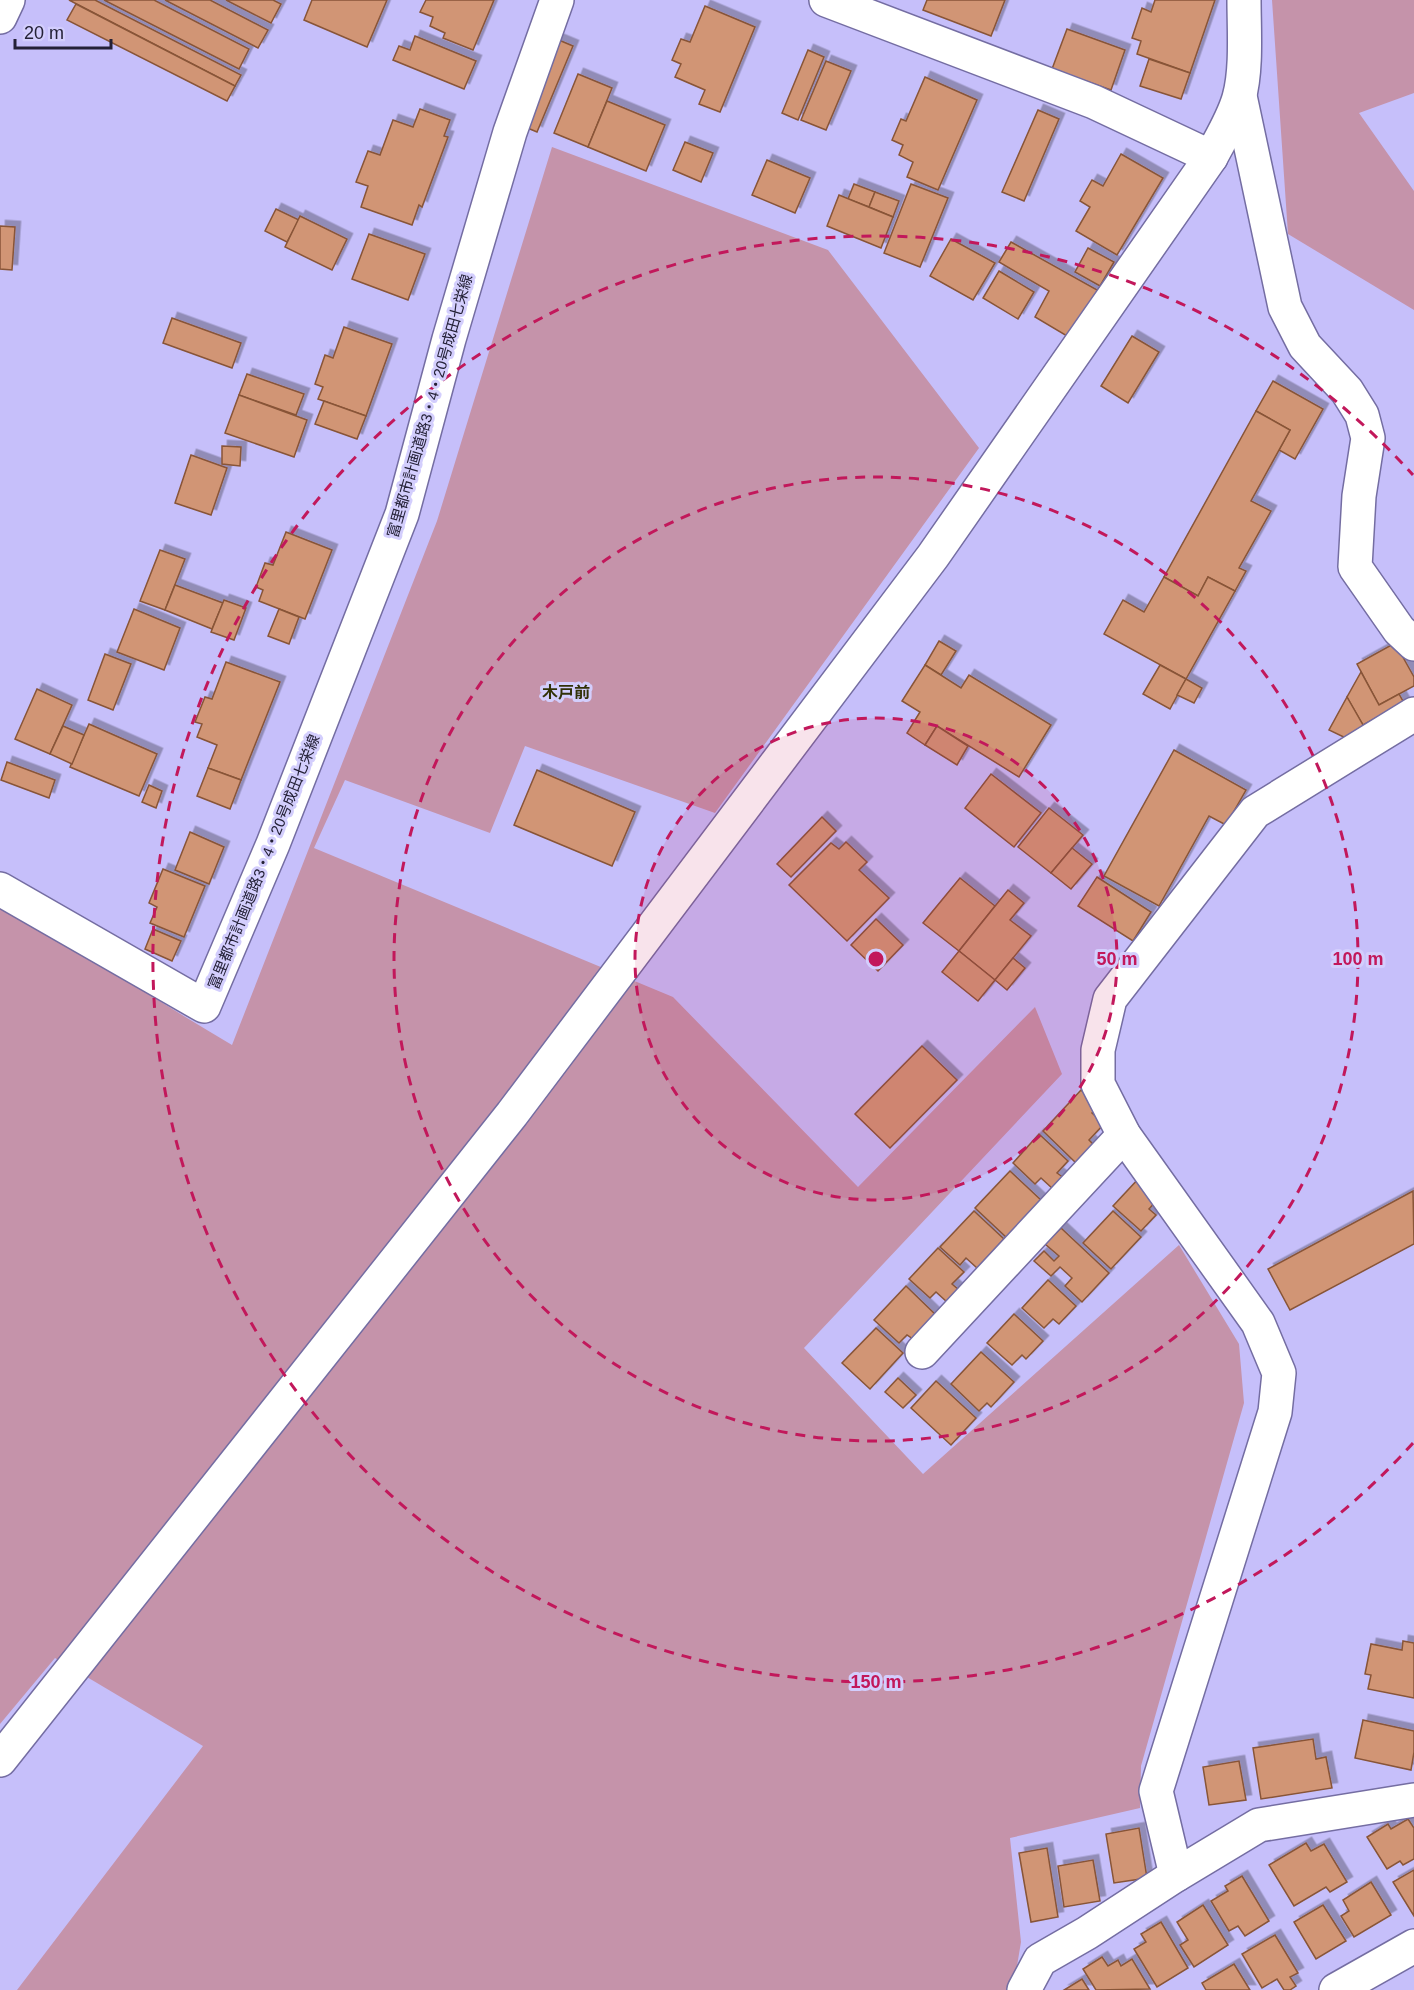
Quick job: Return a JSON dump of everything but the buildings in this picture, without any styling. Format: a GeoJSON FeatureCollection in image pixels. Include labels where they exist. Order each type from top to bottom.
{"type":"FeatureCollection","features":[{"type":"Feature","properties":{"kind":"street"},"geometry":{"type":"LineString","coordinates":[[0,17],[8,0]]}},
{"type":"Feature","properties":{"kind":"street","name":"富里都市計画道路3・4・20号成田七栄線"},"geometry":{"type":"LineString","coordinates":[[0,889],[204,1006],[273,844],[402,514],[449,339],[510,132],[557,0]]}},
{"type":"Feature","properties":{"kind":"street"},"geometry":{"type":"LineString","coordinates":[[826,0],[1094,102],[1211,157]]}},
{"type":"Feature","properties":{"kind":"street"},"geometry":{"type":"LineString","coordinates":[[0,1760],[512,1114],[919,575],[1211,157],[1232,119],[1240,96],[1243,69],[1244,0]]}},
{"type":"Feature","properties":{"kind":"street"},"geometry":{"type":"LineString","coordinates":[[1240,96],[1285,308],[1305,346],[1347,391],[1362,416],[1368,438],[1359,496],[1355,567],[1400,630],[1414,644]]}},
{"type":"Feature","properties":{"kind":"street"},"geometry":{"type":"LineString","coordinates":[[1176,1875],[1156,1791],[1275,1412],[1279,1373],[1258,1323],[1124,1136],[1098,1084],[1098,1050],[1110,999],[1255,812],[1414,714]]}},
{"type":"Feature","properties":{"kind":"street"},"geometry":{"type":"LineString","coordinates":[[922,1352],[1124,1136]]}},
{"type":"Feature","properties":{"kind":"street"},"geometry":{"type":"LineString","coordinates":[[1024,1990],[1040,1960],[1087,1934],[1176,1875],[1259,1825],[1414,1800]]}},
{"type":"Feature","properties":{"kind":"street"},"geometry":{"type":"LineString","coordinates":[[1336,1990],[1414,1946]]}},
{"type":"Feature","properties":{"kind":"shaded area"},"geometry":{"type":"Polygon","coordinates":[[[1272,0],[1414,0],[1414,93],[1359,113],[1414,191],[1414,310],[1288,234],[1272,0]]]}},
{"type":"Feature","properties":{"kind":"shaded area"},"geometry":{"type":"Polygon","coordinates":[[[552,147],[828,250],[979,448],[715,813],[525,746],[490,833],[345,780],[314,848],[673,997],[858,1187],[1035,1007],[1062,1074],[804,1348],[923,1474],[1179,1245],[1239,1344],[1244,1403],[1141,1766],[1140,1808],[1010,1838],[1021,1942],[1013,1990],[17,1990],[203,1746],[55,1658],[0,1724],[0,895],[114,972],[232,1045],[437,521],[552,147]]]}},
{"type":"Feature","properties":{"kind":"district","name":"木戸前"},"geometry":{"type":"Point","coordinates":[566,692]}}]}
